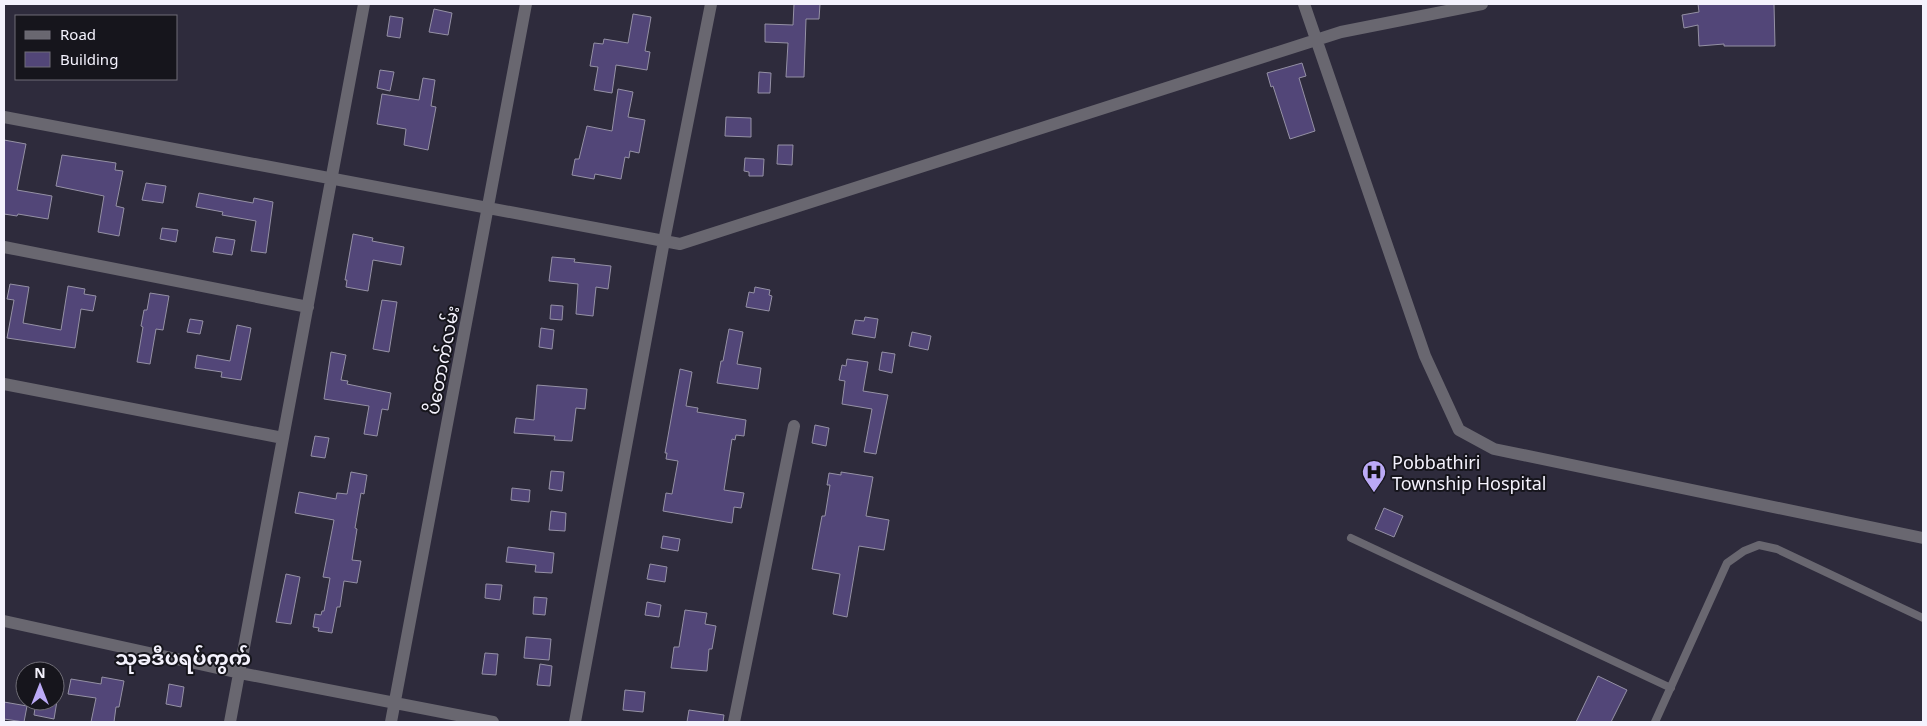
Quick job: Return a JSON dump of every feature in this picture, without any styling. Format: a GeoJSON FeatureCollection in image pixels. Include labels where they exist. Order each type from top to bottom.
{"type":"FeatureCollection","features":[{"type":"Feature","properties":{"kind":"street"},"geometry":{"type":"LineString","coordinates":[[230,722],[364,4]]}},
{"type":"Feature","properties":{"kind":"street","name":"ပိတောက်လမ်း"},"geometry":{"type":"LineString","coordinates":[[391,722],[526,4]]}},
{"type":"Feature","properties":{"kind":"street"},"geometry":{"type":"LineString","coordinates":[[576,722],[664,241],[711,4]]}},
{"type":"Feature","properties":{"kind":"street"},"geometry":{"type":"LineString","coordinates":[[1304,4],[1425,356],[1460,430],[1494,449],[1923,538]]}},
{"type":"Feature","properties":{"kind":"street"},"geometry":{"type":"LineString","coordinates":[[4,117],[680,244],[1340,32],[1482,4]]}},
{"type":"Feature","properties":{"kind":"street"},"geometry":{"type":"LineString","coordinates":[[4,248],[308,307]]}},
{"type":"Feature","properties":{"kind":"street"},"geometry":{"type":"LineString","coordinates":[[4,384],[284,438]]}},
{"type":"Feature","properties":{"kind":"street"},"geometry":{"type":"LineString","coordinates":[[734,722],[794,426]]}},
{"type":"Feature","properties":{"kind":"street"},"geometry":{"type":"LineString","coordinates":[[4,621],[240,673],[493,722]]}},
{"type":"Feature","properties":{"kind":"lane"},"geometry":{"type":"LineString","coordinates":[[1351,538],[1671,688]]}},
{"type":"Feature","properties":{"kind":"lane"},"geometry":{"type":"LineString","coordinates":[[1655,722],[1728,563],[1744,551],[1759,545],[1777,549],[1923,618]]}},
{"type":"Feature","properties":{"kind":"building"},"geometry":{"type":"Polygon","coordinates":[[[794,4],[820,4],[819,19],[806,19],[804,77],[786,77],[788,43],[765,42],[765,24],[793,25],[794,4]]]}},
{"type":"Feature","properties":{"kind":"building"},"geometry":{"type":"Polygon","coordinates":[[[1698,4],[1774,4],[1775,46],[1724,46],[1724,44],[1699,46],[1698,25],[1684,28],[1682,15],[1699,12],[1698,4]]]}},
{"type":"Feature","properties":{"kind":"building"},"geometry":{"type":"Polygon","coordinates":[[[434,9],[452,13],[448,35],[429,32],[434,9]]]}},
{"type":"Feature","properties":{"kind":"building"},"geometry":{"type":"Polygon","coordinates":[[[633,14],[651,17],[645,51],[650,52],[647,70],[616,65],[612,93],[594,90],[598,67],[590,66],[594,43],[603,44],[604,39],[628,43],[633,14]]]}},
{"type":"Feature","properties":{"kind":"building"},"geometry":{"type":"Polygon","coordinates":[[[390,16],[403,18],[400,38],[387,36],[390,16]]]}},
{"type":"Feature","properties":{"kind":"building"},"geometry":{"type":"Polygon","coordinates":[[[1302,63],[1306,76],[1299,78],[1315,131],[1290,139],[1267,73],[1302,63]]]}},
{"type":"Feature","properties":{"kind":"building"},"geometry":{"type":"Polygon","coordinates":[[[380,70],[394,72],[390,91],[377,88],[380,70]]]}},
{"type":"Feature","properties":{"kind":"building"},"geometry":{"type":"Polygon","coordinates":[[[759,72],[771,73],[770,93],[758,93],[759,72]]]}},
{"type":"Feature","properties":{"kind":"building"},"geometry":{"type":"Polygon","coordinates":[[[423,78],[435,80],[431,106],[436,107],[428,150],[404,145],[406,129],[377,124],[382,94],[419,100],[423,78]]]}},
{"type":"Feature","properties":{"kind":"building"},"geometry":{"type":"Polygon","coordinates":[[[618,89],[633,92],[628,117],[645,120],[639,153],[630,151],[629,158],[625,157],[621,179],[595,174],[594,179],[572,175],[575,159],[579,159],[587,126],[612,131],[618,89]]]}},
{"type":"Feature","properties":{"kind":"building"},"geometry":{"type":"Polygon","coordinates":[[[726,117],[751,118],[751,137],[725,136],[726,117]]]}},
{"type":"Feature","properties":{"kind":"building"},"geometry":{"type":"Polygon","coordinates":[[[4,140],[26,144],[17,190],[52,196],[48,219],[18,214],[17,216],[4,214],[4,140]]]}},
{"type":"Feature","properties":{"kind":"building"},"geometry":{"type":"Polygon","coordinates":[[[778,145],[793,145],[792,165],[777,164],[778,145]]]}},
{"type":"Feature","properties":{"kind":"building"},"geometry":{"type":"Polygon","coordinates":[[[62,155],[116,163],[115,170],[123,171],[116,206],[124,208],[119,236],[98,232],[104,196],[56,186],[62,155]]]}},
{"type":"Feature","properties":{"kind":"building"},"geometry":{"type":"Polygon","coordinates":[[[745,158],[764,159],[763,176],[749,176],[749,172],[744,171],[745,158]]]}},
{"type":"Feature","properties":{"kind":"building"},"geometry":{"type":"Polygon","coordinates":[[[146,183],[166,186],[163,203],[142,200],[146,183]]]}},
{"type":"Feature","properties":{"kind":"building"},"geometry":{"type":"Polygon","coordinates":[[[199,193],[253,203],[254,198],[273,202],[266,253],[251,251],[256,221],[222,215],[223,212],[196,207],[199,193]]]}},
{"type":"Feature","properties":{"kind":"building"},"geometry":{"type":"Polygon","coordinates":[[[162,228],[178,230],[176,242],[160,239],[162,228]]]}},
{"type":"Feature","properties":{"kind":"building"},"geometry":{"type":"Polygon","coordinates":[[[353,234],[373,238],[372,241],[404,247],[401,265],[373,260],[368,291],[346,287],[347,280],[345,280],[353,234]]]}},
{"type":"Feature","properties":{"kind":"building"},"geometry":{"type":"Polygon","coordinates":[[[216,237],[235,240],[232,255],[213,252],[216,237]]]}},
{"type":"Feature","properties":{"kind":"building"},"geometry":{"type":"Polygon","coordinates":[[[552,257],[575,259],[574,262],[611,266],[608,289],[596,287],[593,316],[576,314],[578,284],[549,281],[552,257]]]}},
{"type":"Feature","properties":{"kind":"building"},"geometry":{"type":"Polygon","coordinates":[[[10,284],[29,287],[23,323],[61,330],[68,286],[85,289],[84,294],[96,296],[93,311],[81,309],[75,348],[7,338],[14,300],[7,299],[10,284]]]}},
{"type":"Feature","properties":{"kind":"building"},"geometry":{"type":"Polygon","coordinates":[[[755,287],[770,290],[769,295],[772,296],[769,311],[746,307],[749,292],[754,293],[755,287]]]}},
{"type":"Feature","properties":{"kind":"building"},"geometry":{"type":"Polygon","coordinates":[[[150,293],[169,296],[163,330],[156,329],[150,364],[137,362],[144,310],[147,310],[150,293]]]}},
{"type":"Feature","properties":{"kind":"building"},"geometry":{"type":"Polygon","coordinates":[[[382,300],[397,302],[389,352],[373,349],[382,300]]]}},
{"type":"Feature","properties":{"kind":"building"},"geometry":{"type":"Polygon","coordinates":[[[551,305],[563,306],[562,320],[550,319],[551,305]]]}},
{"type":"Feature","properties":{"kind":"building"},"geometry":{"type":"Polygon","coordinates":[[[865,317],[878,319],[875,338],[852,334],[855,320],[864,321],[865,317]]]}},
{"type":"Feature","properties":{"kind":"building"},"geometry":{"type":"Polygon","coordinates":[[[190,319],[203,321],[200,334],[187,332],[190,319]]]}},
{"type":"Feature","properties":{"kind":"building"},"geometry":{"type":"Polygon","coordinates":[[[237,325],[251,328],[241,380],[221,377],[222,372],[195,368],[197,355],[230,361],[237,325]]]}},
{"type":"Feature","properties":{"kind":"building"},"geometry":{"type":"Polygon","coordinates":[[[541,328],[554,330],[552,349],[539,347],[541,328]]]}},
{"type":"Feature","properties":{"kind":"building"},"geometry":{"type":"Polygon","coordinates":[[[729,329],[743,332],[737,364],[761,368],[758,389],[717,383],[729,329]]]}},
{"type":"Feature","properties":{"kind":"building"},"geometry":{"type":"Polygon","coordinates":[[[912,332],[931,336],[928,350],[909,346],[912,332]]]}},
{"type":"Feature","properties":{"kind":"building"},"geometry":{"type":"Polygon","coordinates":[[[331,352],[346,355],[341,380],[348,381],[347,384],[391,393],[388,410],[382,409],[377,436],[364,434],[369,406],[324,399],[331,352]]]}},
{"type":"Feature","properties":{"kind":"building"},"geometry":{"type":"Polygon","coordinates":[[[882,352],[895,354],[892,373],[879,370],[882,352]]]}},
{"type":"Feature","properties":{"kind":"building"},"geometry":{"type":"Polygon","coordinates":[[[847,359],[868,362],[863,391],[888,395],[876,454],[864,452],[872,409],[842,404],[845,381],[839,380],[842,365],[846,366],[847,359]]]}},
{"type":"Feature","properties":{"kind":"building"},"geometry":{"type":"Polygon","coordinates":[[[680,369],[692,372],[686,406],[698,408],[697,412],[746,420],[744,436],[736,435],[735,440],[732,439],[724,490],[744,493],[741,508],[734,507],[732,523],[663,511],[666,493],[672,494],[678,461],[666,459],[667,453],[665,453],[680,369]]]}},
{"type":"Feature","properties":{"kind":"building"},"geometry":{"type":"Polygon","coordinates":[[[537,385],[587,389],[585,409],[576,408],[572,441],[554,440],[555,436],[514,433],[516,418],[534,420],[537,385]]]}},
{"type":"Feature","properties":{"kind":"building"},"geometry":{"type":"Polygon","coordinates":[[[815,425],[829,428],[826,446],[812,443],[815,425]]]}},
{"type":"Feature","properties":{"kind":"building"},"geometry":{"type":"Polygon","coordinates":[[[315,436],[329,438],[325,458],[311,456],[315,436]]]}},
{"type":"Feature","properties":{"kind":"building"},"geometry":{"type":"Polygon","coordinates":[[[551,471],[564,472],[562,491],[549,489],[551,471]]]}},
{"type":"Feature","properties":{"kind":"building"},"geometry":{"type":"Polygon","coordinates":[[[351,472],[367,475],[364,494],[361,493],[352,560],[361,561],[357,583],[344,581],[340,607],[337,607],[332,633],[318,631],[319,628],[313,627],[315,614],[321,615],[322,611],[324,611],[330,578],[323,577],[334,520],[295,513],[299,492],[336,499],[337,493],[347,494],[351,472]]]}},
{"type":"Feature","properties":{"kind":"building"},"geometry":{"type":"Polygon","coordinates":[[[841,472],[873,477],[866,516],[889,520],[884,550],[859,546],[847,617],[833,614],[840,574],[812,569],[822,516],[825,516],[830,485],[827,485],[829,473],[841,475],[841,472]]]}},
{"type":"Feature","properties":{"kind":"building"},"geometry":{"type":"Polygon","coordinates":[[[512,488],[530,490],[529,502],[511,500],[512,488]]]}},
{"type":"Feature","properties":{"kind":"building"},"geometry":{"type":"Polygon","coordinates":[[[1384,508],[1403,516],[1394,537],[1375,529],[1384,508]]]}},
{"type":"Feature","properties":{"kind":"building"},"geometry":{"type":"Polygon","coordinates":[[[551,511],[566,513],[565,531],[549,530],[551,511]]]}},
{"type":"Feature","properties":{"kind":"building"},"geometry":{"type":"Polygon","coordinates":[[[663,536],[680,539],[678,551],[661,548],[663,536]]]}},
{"type":"Feature","properties":{"kind":"building"},"geometry":{"type":"Polygon","coordinates":[[[508,547],[554,553],[552,573],[535,572],[536,565],[506,562],[508,547]]]}},
{"type":"Feature","properties":{"kind":"building"},"geometry":{"type":"Polygon","coordinates":[[[650,564],[667,567],[665,582],[647,579],[650,564]]]}},
{"type":"Feature","properties":{"kind":"building"},"geometry":{"type":"Polygon","coordinates":[[[286,574],[300,577],[291,624],[276,622],[286,574]]]}},
{"type":"Feature","properties":{"kind":"building"},"geometry":{"type":"Polygon","coordinates":[[[486,584],[502,585],[500,600],[485,598],[486,584]]]}},
{"type":"Feature","properties":{"kind":"building"},"geometry":{"type":"Polygon","coordinates":[[[534,597],[547,598],[545,615],[533,614],[534,597]]]}},
{"type":"Feature","properties":{"kind":"building"},"geometry":{"type":"Polygon","coordinates":[[[647,602],[661,605],[659,617],[645,615],[647,602]]]}},
{"type":"Feature","properties":{"kind":"building"},"geometry":{"type":"Polygon","coordinates":[[[685,610],[707,613],[705,624],[716,626],[712,649],[709,649],[707,671],[671,668],[674,647],[679,647],[685,610]]]}},
{"type":"Feature","properties":{"kind":"building"},"geometry":{"type":"Polygon","coordinates":[[[526,637],[551,639],[549,660],[524,658],[526,637]]]}},
{"type":"Feature","properties":{"kind":"building"},"geometry":{"type":"Polygon","coordinates":[[[485,653],[498,654],[496,675],[482,674],[485,653]]]}},
{"type":"Feature","properties":{"kind":"building"},"geometry":{"type":"Polygon","coordinates":[[[540,664],[552,666],[550,686],[537,685],[540,664]]]}},
{"type":"Feature","properties":{"kind":"building"},"geometry":{"type":"Polygon","coordinates":[[[1598,676],[1627,690],[1611,722],[1576,722],[1598,676]]]}},
{"type":"Feature","properties":{"kind":"building"},"geometry":{"type":"Polygon","coordinates":[[[102,677],[124,681],[119,707],[116,707],[114,722],[91,722],[96,698],[68,694],[71,679],[101,684],[102,677]]]}},
{"type":"Feature","properties":{"kind":"building"},"geometry":{"type":"Polygon","coordinates":[[[169,684],[184,687],[181,707],[166,704],[169,684]]]}},
{"type":"Feature","properties":{"kind":"building"},"geometry":{"type":"Polygon","coordinates":[[[625,690],[645,692],[643,712],[623,710],[625,690]]]}},
{"type":"Feature","properties":{"kind":"building"},"geometry":{"type":"Polygon","coordinates":[[[4,702],[15,704],[15,711],[26,711],[24,722],[4,719],[4,702]]]}},
{"type":"Feature","properties":{"kind":"building"},"geometry":{"type":"Polygon","coordinates":[[[689,710],[724,715],[723,722],[687,722],[689,710]]]}},
{"type":"Feature","properties":{"kind":"building"},"geometry":{"type":"Polygon","coordinates":[[[35,711],[55,711],[54,719],[34,715],[35,711]]]}},
{"type":"Feature","properties":{"kind":"place","name":"Pobbathiri Township Hospital"},"geometry":{"type":"Point","coordinates":[1374,493]}},
{"type":"Feature","properties":{"kind":"district","name":"သုခဒီပရပ်ကွက်"},"geometry":{"type":"Point","coordinates":[183,657]}}]}
